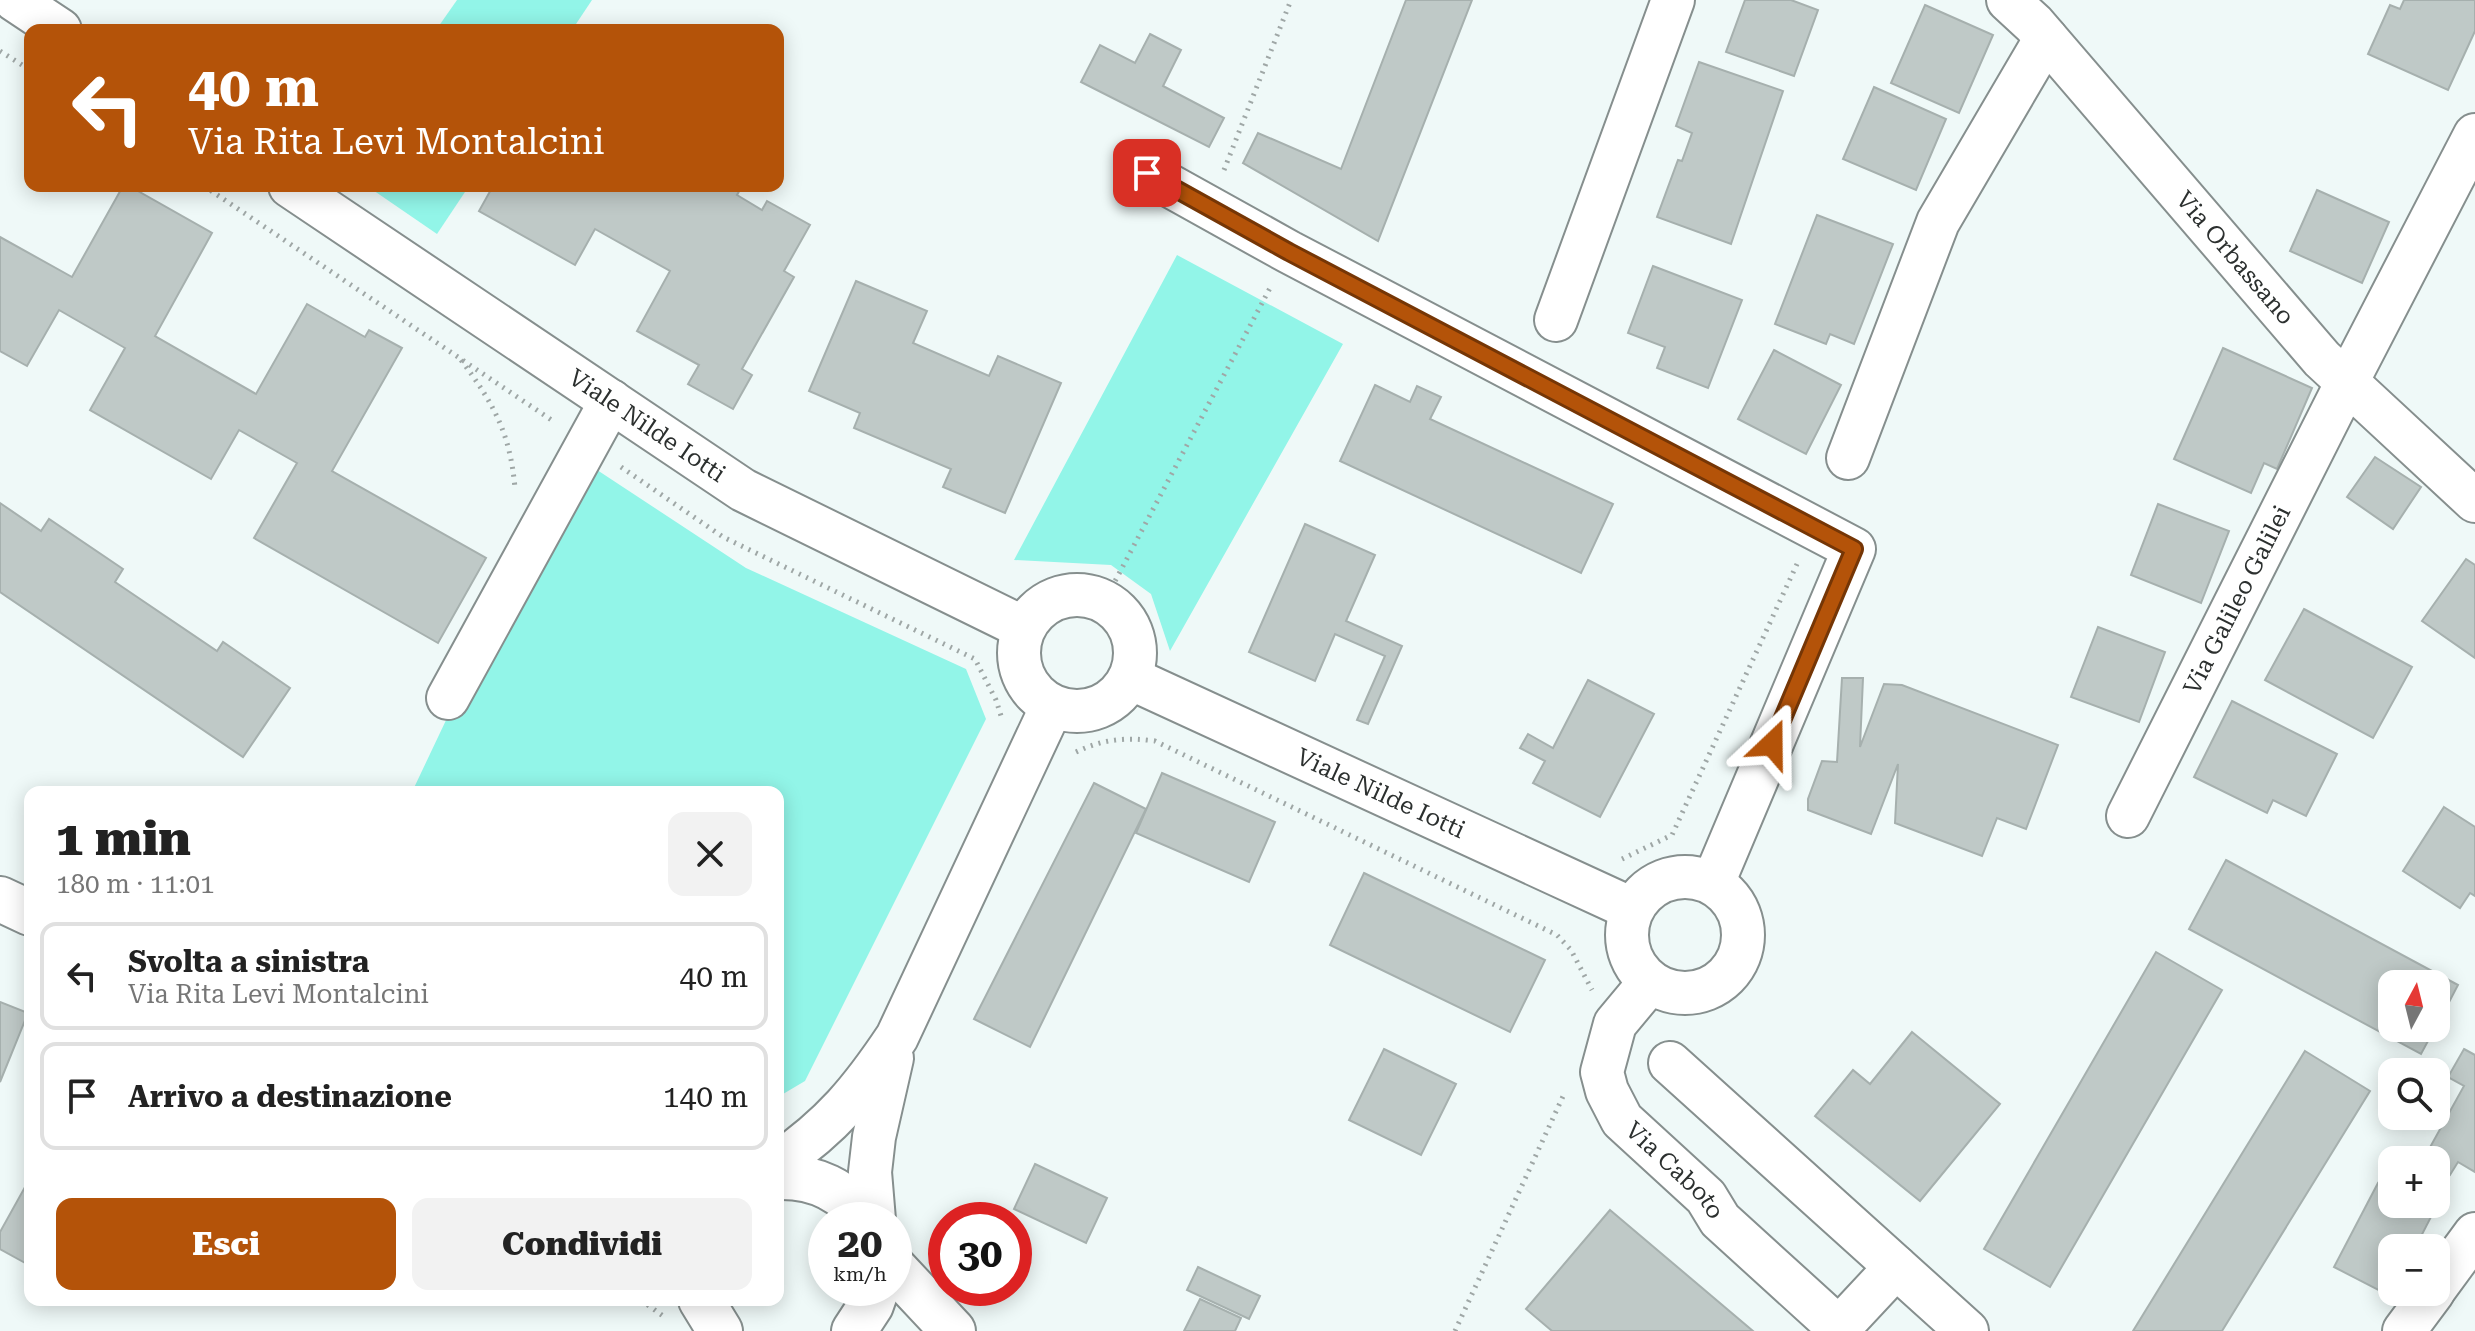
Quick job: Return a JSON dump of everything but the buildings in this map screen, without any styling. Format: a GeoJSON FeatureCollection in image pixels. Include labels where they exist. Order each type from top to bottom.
{"type":"FeatureCollection","features":[{"type":"Feature","properties":{"kind":"main road"},"geometry":{"type":"LineString","coordinates":[[0,899],[24,910]]}},
{"type":"Feature","properties":{"kind":"main road"},"geometry":{"type":"LineString","coordinates":[[784,1177],[821,1183],[850,1202]]}},
{"type":"Feature","properties":{"kind":"main road"},"geometry":{"type":"LineString","coordinates":[[912,1287],[953,1331]]}},
{"type":"Feature","properties":{"kind":"main road"},"geometry":{"type":"LineString","coordinates":[[705,1306],[720,1331]]}},
{"type":"Feature","properties":{"kind":"main road"},"geometry":{"type":"LineString","coordinates":[[854,1331],[870,1306]]}},
{"type":"Feature","properties":{"kind":"street"},"geometry":{"type":"LineString","coordinates":[[15,0],[51,24]]}},
{"type":"Feature","properties":{"kind":"street"},"geometry":{"type":"LineString","coordinates":[[1556,320],[1673,0]]}},
{"type":"Feature","properties":{"kind":"street","name":"Via Orbassano"},"geometry":{"type":"LineString","coordinates":[[2008,0],[2046,38],[2322,359],[2475,501]]}},
{"type":"Feature","properties":{"kind":"street"},"geometry":{"type":"LineString","coordinates":[[1848,458],[1938,222],[2046,38]]}},
{"type":"Feature","properties":{"kind":"street","name":"Via Galileo Galilei"},"geometry":{"type":"LineString","coordinates":[[2128,816],[2475,135]]}},
{"type":"Feature","properties":{"kind":"street"},"geometry":{"type":"LineString","coordinates":[[1147,173],[1289,252],[1854,549],[1713,883]]}},
{"type":"Feature","properties":{"kind":"street","name":"Viale Nilde Iotti"},"geometry":{"type":"LineString","coordinates":[[299,192],[743,490],[1024,628]]}},
{"type":"Feature","properties":{"kind":"street"},"geometry":{"type":"LineString","coordinates":[[448,698],[611,401]]}},
{"type":"Feature","properties":{"kind":"street"},"geometry":{"type":"LineString","coordinates":[[1088,596],[1104,602],[1124,618],[1135,642],[1136,655],[1130,678],[1119,694],[1099,708],[1081,711],[1052,706],[1033,692],[1024,678],[1018,650],[1024,628],[1034,613],[1056,598],[1088,596]]}},
{"type":"Feature","properties":{"kind":"street","name":"Viale Nilde Iotti"},"geometry":{"type":"LineString","coordinates":[[1130,678],[1632,909]]}},
{"type":"Feature","properties":{"kind":"street"},"geometry":{"type":"LineString","coordinates":[[784,1159],[814,1138],[846,1105],[870,1079],[897,1037],[1052,706]]}},
{"type":"Feature","properties":{"kind":"street"},"geometry":{"type":"LineString","coordinates":[[1673,877],[1700,878],[1713,883],[1732,899],[1738,911],[1744,935],[1738,960],[1722,980],[1699,992],[1674,992],[1650,982],[1633,962],[1628,949],[1626,936],[1632,909],[1649,889],[1673,877]]}},
{"type":"Feature","properties":{"kind":"street","name":"Via Caboto"},"geometry":{"type":"LineString","coordinates":[[1650,982],[1615,1024],[1602,1072],[1607,1091],[1622,1120],[1706,1197],[1720,1220],[1841,1330]]}},
{"type":"Feature","properties":{"kind":"street"},"geometry":{"type":"LineString","coordinates":[[872,1202],[870,1172],[874,1137],[897,1037]]}},
{"type":"Feature","properties":{"kind":"street"},"geometry":{"type":"LineString","coordinates":[[1670,1063],[1967,1331]]}},
{"type":"Feature","properties":{"kind":"street"},"geometry":{"type":"LineString","coordinates":[[2450,1268],[2475,1234]]}},
{"type":"Feature","properties":{"kind":"street"},"geometry":{"type":"LineString","coordinates":[[1841,1330],[1896,1267]]}},
{"type":"Feature","properties":{"kind":"street"},"geometry":{"type":"LineString","coordinates":[[2404,1331],[2422,1306]]}},
{"type":"Feature","properties":{"kind":"path"},"geometry":{"type":"LineString","coordinates":[[1209,208],[1291,0]]}},
{"type":"Feature","properties":{"kind":"path"},"geometry":{"type":"LineString","coordinates":[[0,51],[24,66]]}},
{"type":"Feature","properties":{"kind":"path"},"geometry":{"type":"LineString","coordinates":[[213,192],[723,537],[975,659],[996,700],[1003,720],[1001,728]]}},
{"type":"Feature","properties":{"kind":"path"},"geometry":{"type":"LineString","coordinates":[[1104,602],[1289,252]]}},
{"type":"Feature","properties":{"kind":"path"},"geometry":{"type":"LineString","coordinates":[[458,356],[489,396],[505,433],[516,501]]}},
{"type":"Feature","properties":{"kind":"path"},"geometry":{"type":"LineString","coordinates":[[1613,863],[1672,835],[1814,528]]}},
{"type":"Feature","properties":{"kind":"path"},"geometry":{"type":"LineString","coordinates":[[1068,757],[1097,742],[1129,738],[1155,741],[1557,935],[1571,950],[1596,998],[1622,1016]]}},
{"type":"Feature","properties":{"kind":"path"},"geometry":{"type":"LineString","coordinates":[[1529,921],[1551,873]]}},
{"type":"Feature","properties":{"kind":"path"},"geometry":{"type":"LineString","coordinates":[[1455,1331],[1567,1089]]}},
{"type":"Feature","properties":{"kind":"green space"},"geometry":{"type":"Polygon","coordinates":[[[457,0],[592,0],[576,24],[440,24],[457,0]]]}},
{"type":"Feature","properties":{"kind":"green space"},"geometry":{"type":"Polygon","coordinates":[[[376,192],[465,192],[437,234],[376,192]]]}},
{"type":"Feature","properties":{"kind":"green space"},"geometry":{"type":"Polygon","coordinates":[[[1177,255],[1343,344],[1170,651],[1151,594],[1111,565],[1014,560],[1177,255]]]}},
{"type":"Feature","properties":{"kind":"green space"},"geometry":{"type":"Polygon","coordinates":[[[588,464],[746,568],[966,669],[986,719],[805,1081],[784,1093],[784,786],[415,786],[448,716],[588,464]]]}},
{"type":"Feature","properties":{"kind":"route"},"geometry":{"type":"LineString","coordinates":[[1147,173],[1289,252],[1854,549],[1772,744]]}}]}
